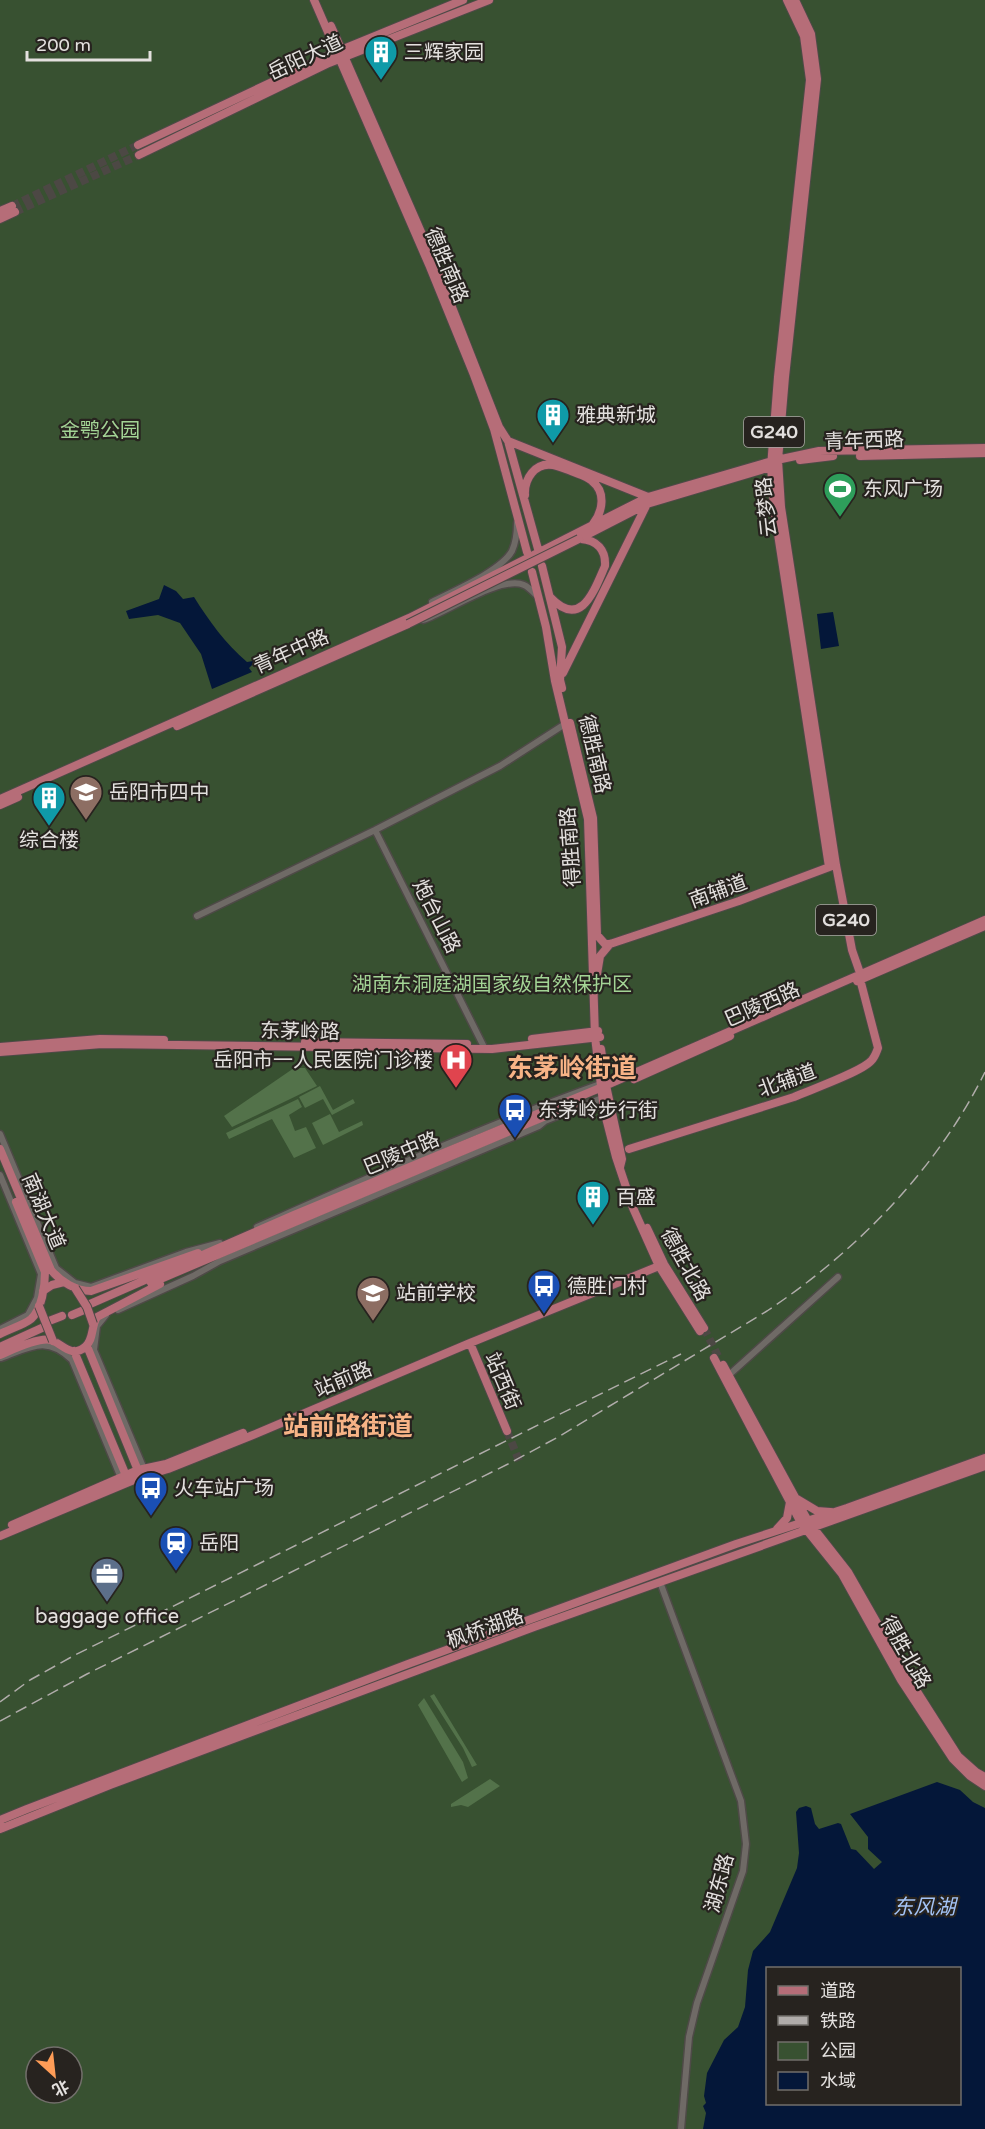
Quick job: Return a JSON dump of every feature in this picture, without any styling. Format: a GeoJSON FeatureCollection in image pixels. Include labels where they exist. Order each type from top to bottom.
{"type":"FeatureCollection","features":[{"type":"Feature","properties":{"kind":"main road","name":"德胜南路"},"geometry":{"type":"LineString","coordinates":[[314,0],[435,264],[499,427],[508,441],[538,549]]}},
{"type":"Feature","properties":{"kind":"main road","name":"德胜南路"},"geometry":{"type":"LineString","coordinates":[[319,0],[474,375],[494,429],[527,552]]}},
{"type":"Feature","properties":{"kind":"main road","name":"岳阳大道"},"geometry":{"type":"LineString","coordinates":[[138,145],[463,0]]}},
{"type":"Feature","properties":{"kind":"main road","name":"岳阳大道"},"geometry":{"type":"LineString","coordinates":[[139,155],[340,54],[489,0]]}},
{"type":"Feature","properties":{"kind":"main road","name":"G240"},"geometry":{"type":"LineString","coordinates":[[787,0],[804,36],[810,80],[778,377],[774,508],[833,866],[860,976]]}},
{"type":"Feature","properties":{"kind":"main road","name":"云梦路"},"geometry":{"type":"LineString","coordinates":[[775,463],[817,79],[811,34],[795,0]]}},
{"type":"Feature","properties":{"kind":"main road"},"geometry":{"type":"LineString","coordinates":[[0,211],[13,209],[0,219]]}},
{"type":"Feature","properties":{"kind":"main road"},"geometry":{"type":"LineString","coordinates":[[508,441],[647,500],[560,680]]}},
{"type":"Feature","properties":{"kind":"main road","name":"青年西路"},"geometry":{"type":"LineString","coordinates":[[591,525],[647,500],[819,451],[985,448]]}},
{"type":"Feature","properties":{"kind":"main road","name":"青年西路"},"geometry":{"type":"LineString","coordinates":[[775,463],[824,456],[985,453]]}},
{"type":"Feature","properties":{"kind":"main road"},"geometry":{"type":"LineString","coordinates":[[525,502],[525,489],[530,474],[539,467],[556,465],[591,479],[597,485],[602,507],[591,525]]}},
{"type":"Feature","properties":{"kind":"main road","name":"青年西路"},"geometry":{"type":"LineString","coordinates":[[579,539],[647,500]]}},
{"type":"Feature","properties":{"kind":"main road","name":"青年中路"},"geometry":{"type":"LineString","coordinates":[[0,799],[408,621],[591,525]]}},
{"type":"Feature","properties":{"kind":"main road"},"geometry":{"type":"LineString","coordinates":[[550,597],[562,608],[573,610],[584,606],[592,593],[605,566],[604,554],[599,546],[591,541],[579,539]]}},
{"type":"Feature","properties":{"kind":"main road","name":"青年中路"},"geometry":{"type":"LineString","coordinates":[[0,805],[408,621],[579,539]]}},
{"type":"Feature","properties":{"kind":"main road","name":"德胜南路"},"geometry":{"type":"LineString","coordinates":[[542,566],[562,647],[560,680],[593,818],[597,935],[604,944],[610,944]]}},
{"type":"Feature","properties":{"kind":"main road","name":"得胜南路"},"geometry":{"type":"LineString","coordinates":[[532,572],[588,819],[597,1034],[603,1090],[622,1159]]}},
{"type":"Feature","properties":{"kind":"main road","name":"南辅道"},"geometry":{"type":"LineString","coordinates":[[610,944],[729,905],[833,866]]}},
{"type":"Feature","properties":{"kind":"main road"},"geometry":{"type":"LineString","coordinates":[[936,944],[985,921]]}},
{"type":"Feature","properties":{"kind":"main road"},"geometry":{"type":"LineString","coordinates":[[936,944],[985,926]]}},
{"type":"Feature","properties":{"kind":"main road","name":"得胜南路"},"geometry":{"type":"LineString","coordinates":[[597,1034],[597,966],[600,956],[610,944]]}},
{"type":"Feature","properties":{"kind":"main road","name":"巴陵西路"},"geometry":{"type":"LineString","coordinates":[[603,1090],[936,944]]}},
{"type":"Feature","properties":{"kind":"main road","name":"北辅道"},"geometry":{"type":"LineString","coordinates":[[629,1149],[794,1096],[870,1063],[878,1048],[860,976]]}},
{"type":"Feature","properties":{"kind":"main road","name":"东茅岭路"},"geometry":{"type":"LineString","coordinates":[[0,1052],[102,1044],[484,1046],[597,1034]]}},
{"type":"Feature","properties":{"kind":"main road","name":"东茅岭路"},"geometry":{"type":"LineString","coordinates":[[0,1047],[100,1039],[484,1046]]}},
{"type":"Feature","properties":{"kind":"main road"},"geometry":{"type":"LineString","coordinates":[[603,1090],[604,1110],[619,1168],[633,1208],[661,1263],[702,1329]]}},
{"type":"Feature","properties":{"kind":"main road","name":"巴陵中路"},"geometry":{"type":"LineString","coordinates":[[93,1324],[102,1313],[217,1253],[355,1197],[392,1185],[603,1090]]}},
{"type":"Feature","properties":{"kind":"main road","name":"巴陵中路"},"geometry":{"type":"LineString","coordinates":[[71,1314],[603,1090]]}},
{"type":"Feature","properties":{"kind":"main road"},"geometry":{"type":"LineString","coordinates":[[611,1137],[618,1144],[629,1149],[625,1152],[619,1168]]}},
{"type":"Feature","properties":{"kind":"main road","name":"南湖大道"},"geometry":{"type":"LineString","coordinates":[[0,1149],[11,1182]]}},
{"type":"Feature","properties":{"kind":"main road","name":"德胜北路"},"geometry":{"type":"LineString","coordinates":[[622,1159],[637,1206],[661,1263]]}},
{"type":"Feature","properties":{"kind":"main road","name":"南湖大道"},"geometry":{"type":"LineString","coordinates":[[0,1162],[51,1270],[64,1282]]}},
{"type":"Feature","properties":{"kind":"main road"},"geometry":{"type":"LineString","coordinates":[[0,1334],[31,1319],[39,1306],[45,1272],[11,1182]]}},
{"type":"Feature","properties":{"kind":"main road","name":"巴陵中路"},"geometry":{"type":"LineString","coordinates":[[75,1288],[91,1291],[188,1255],[217,1253]]}},
{"type":"Feature","properties":{"kind":"main road","name":"站前路"},"geometry":{"type":"LineString","coordinates":[[141,1472],[168,1469],[253,1435],[661,1263]]}},
{"type":"Feature","properties":{"kind":"main road","name":"站前路"},"geometry":{"type":"LineString","coordinates":[[0,1531],[125,1478],[250,1431],[661,1263]]}},
{"type":"Feature","properties":{"kind":"main road"},"geometry":{"type":"LineString","coordinates":[[0,1357],[39,1340],[53,1341],[63,1348],[74,1351],[87,1346],[93,1324],[87,1307],[75,1288],[64,1282],[52,1285],[43,1291]]}},
{"type":"Feature","properties":{"kind":"main road"},"geometry":{"type":"LineString","coordinates":[[39,1306],[53,1341]]}},
{"type":"Feature","properties":{"kind":"main road"},"geometry":{"type":"LineString","coordinates":[[0,1345],[62,1318]]}},
{"type":"Feature","properties":{"kind":"main road","name":"站西街"},"geometry":{"type":"LineString","coordinates":[[470,1343],[507,1431]]}},
{"type":"Feature","properties":{"kind":"main road"},"geometry":{"type":"LineString","coordinates":[[87,1346],[141,1472]]}},
{"type":"Feature","properties":{"kind":"main road"},"geometry":{"type":"LineString","coordinates":[[74,1351],[125,1478]]}},
{"type":"Feature","properties":{"kind":"main road"},"geometry":{"type":"LineString","coordinates":[[807,1525],[793,1500],[716,1357],[729,1375],[793,1500],[831,1513]]}},
{"type":"Feature","properties":{"kind":"main road","name":"枫桥湖路"},"geometry":{"type":"LineString","coordinates":[[1,1826],[408,1664],[774,1532],[807,1525],[831,1513],[985,1458]]}},
{"type":"Feature","properties":{"kind":"main road","name":"枫桥湖路"},"geometry":{"type":"LineString","coordinates":[[1,1826],[660,1582],[807,1525],[985,1466]]}},
{"type":"Feature","properties":{"kind":"main road","name":"站前路"},"geometry":{"type":"LineString","coordinates":[[0,1536],[125,1478]]}},
{"type":"Feature","properties":{"kind":"main road"},"geometry":{"type":"LineString","coordinates":[[774,1532],[787,1518],[793,1500]]}},
{"type":"Feature","properties":{"kind":"main road","name":"得胜北路"},"geometry":{"type":"LineString","coordinates":[[807,1525],[848,1572],[909,1678],[958,1755],[976,1772],[985,1777]]}},
{"type":"Feature","properties":{"kind":"main road","name":"得胜北路"},"geometry":{"type":"LineString","coordinates":[[807,1525],[842,1574],[901,1680],[953,1759],[970,1776],[985,1786]]}},
{"type":"Feature","properties":{"kind":"street"},"geometry":{"type":"LineString","coordinates":[[408,621],[432,603],[501,564],[515,543],[517,514]]}},
{"type":"Feature","properties":{"kind":"street"},"geometry":{"type":"LineString","coordinates":[[408,621],[444,612],[494,587],[510,582],[524,585],[538,597]]}},
{"type":"Feature","properties":{"kind":"street"},"geometry":{"type":"LineString","coordinates":[[197,916],[375,830],[500,766],[565,724]]}},
{"type":"Feature","properties":{"kind":"street","name":"炮台山路"},"geometry":{"type":"LineString","coordinates":[[375,830],[484,1046]]}},
{"type":"Feature","properties":{"kind":"street"},"geometry":{"type":"LineString","coordinates":[[587,1104],[603,1090]]}},
{"type":"Feature","properties":{"kind":"street"},"geometry":{"type":"LineString","coordinates":[[0,1134],[56,1268],[75,1282],[91,1287],[186,1252],[214,1246],[436,1149],[554,1101],[603,1090]]}},
{"type":"Feature","properties":{"kind":"street"},"geometry":{"type":"LineString","coordinates":[[141,1472],[94,1350],[98,1326],[102,1318],[220,1261],[392,1185],[587,1104],[597,1103],[604,1110]]}},
{"type":"Feature","properties":{"kind":"street"},"geometry":{"type":"LineString","coordinates":[[0,1175],[41,1274],[37,1298],[28,1315],[0,1329]]}},
{"type":"Feature","properties":{"kind":"street"},"geometry":{"type":"LineString","coordinates":[[355,1197],[367,1198]]}},
{"type":"Feature","properties":{"kind":"street"},"geometry":{"type":"LineString","coordinates":[[729,1375],[838,1276]]}},
{"type":"Feature","properties":{"kind":"street"},"geometry":{"type":"LineString","coordinates":[[0,1357],[42,1344],[65,1353],[72,1360],[125,1478]]}},
{"type":"Feature","properties":{"kind":"street","name":"湖东路"},"geometry":{"type":"LineString","coordinates":[[660,1582],[741,1801],[746,1844],[743,1871],[697,2003],[689,2037],[681,2129]]}},
{"type":"Feature","properties":{"kind":"green space","name":"湖南东洞庭湖国家级自然保护区"},"geometry":{"type":"Polygon","coordinates":[[[0,0],[985,0],[985,2129],[0,2129],[0,0]]]}},
{"type":"Feature","properties":{"kind":"green space"},"geometry":{"type":"Polygon","coordinates":[[[294,1068],[305,1068],[317,1086],[232,1127],[224,1116],[294,1068]]]}},
{"type":"Feature","properties":{"kind":"green space"},"geometry":{"type":"Polygon","coordinates":[[[320,1086],[333,1110],[353,1099],[355,1103],[332,1115],[323,1099],[305,1108],[299,1097],[320,1086]]]}},
{"type":"Feature","properties":{"kind":"green space"},"geometry":{"type":"Polygon","coordinates":[[[298,1099],[302,1107],[289,1115],[295,1131],[306,1127],[316,1148],[294,1158],[272,1119],[229,1139],[226,1133],[298,1099]]]}},
{"type":"Feature","properties":{"kind":"green space"},"geometry":{"type":"Polygon","coordinates":[[[330,1114],[339,1132],[362,1121],[363,1125],[323,1145],[312,1123],[330,1114]]]}},
{"type":"Feature","properties":{"kind":"green space"},"geometry":{"type":"Polygon","coordinates":[[[434,1694],[477,1765],[472,1767],[463,1748],[430,1696],[434,1694]]]}},
{"type":"Feature","properties":{"kind":"green space"},"geometry":{"type":"Polygon","coordinates":[[[424,1698],[463,1762],[468,1778],[462,1782],[418,1705],[424,1698]]]}},
{"type":"Feature","properties":{"kind":"green space"},"geometry":{"type":"Polygon","coordinates":[[[490,1779],[500,1786],[468,1807],[461,1805],[451,1807],[451,1804],[490,1779]]]}},
{"type":"Feature","properties":{"kind":"water"},"geometry":{"type":"Polygon","coordinates":[[[164,585],[176,591],[183,599],[194,597],[232,647],[247,662],[253,661],[254,663],[249,668],[252,672],[212,689],[201,654],[180,623],[158,615],[129,619],[126,611],[159,599],[164,585]]]}},
{"type":"Feature","properties":{"kind":"water"},"geometry":{"type":"Polygon","coordinates":[[[833,612],[839,646],[821,649],[817,614],[833,612]]]}},
{"type":"Feature","properties":{"kind":"water","name":"东风湖"},"geometry":{"type":"Polygon","coordinates":[[[937,1782],[960,1790],[973,1802],[985,1808],[985,2129],[703,2129],[706,2113],[703,2106],[706,2103],[704,2096],[707,2073],[724,2040],[738,2027],[745,2007],[748,1970],[753,1951],[770,1932],[797,1868],[799,1853],[796,1812],[799,1808],[806,1806],[811,1808],[815,1824],[819,1829],[841,1824],[851,1849],[856,1850],[874,1869],[882,1862],[868,1849],[868,1837],[850,1814],[937,1782]]]}},
{"type":"Feature","properties":{"kind":"tunnel"},"geometry":{"type":"LineString","coordinates":[[12,206],[138,145]]}},
{"type":"Feature","properties":{"kind":"tunnel"},"geometry":{"type":"LineString","coordinates":[[15,212],[139,155]]}},
{"type":"Feature","properties":{"kind":"tunnel"},"geometry":{"type":"LineString","coordinates":[[704,1328],[718,1356]]}},
{"type":"Feature","properties":{"kind":"tunnel"},"geometry":{"type":"LineString","coordinates":[[507,1431],[520,1463]]}},
{"type":"Feature","properties":{"kind":"railway"},"geometry":{"type":"LineString","coordinates":[[0,1721],[87,1674],[508,1464],[560,1436],[767,1311],[832,1262],[892,1205],[943,1142],[966,1108],[985,1072]]}},
{"type":"Feature","properties":{"kind":"railway"},"geometry":{"type":"LineString","coordinates":[[0,1702],[30,1680],[75,1655],[681,1354]]}},
{"type":"Feature","properties":{"kind":"place","name":"三辉家园"},"geometry":{"type":"Point","coordinates":[381,81]}},
{"type":"Feature","properties":{"kind":"place","name":"雅典新城"},"geometry":{"type":"Point","coordinates":[553,444]}},
{"type":"Feature","properties":{"kind":"place","name":"东风广场"},"geometry":{"type":"Point","coordinates":[840,518]}},
{"type":"Feature","properties":{"kind":"place","name":"岳阳市四中"},"geometry":{"type":"Point","coordinates":[86,821]}},
{"type":"Feature","properties":{"kind":"place","name":"综合楼"},"geometry":{"type":"Point","coordinates":[49,827]}},
{"type":"Feature","properties":{"kind":"place","name":"岳阳市一人民医院门诊楼"},"geometry":{"type":"Point","coordinates":[456,1089]}},
{"type":"Feature","properties":{"kind":"place","name":"东茅岭步行街"},"geometry":{"type":"Point","coordinates":[515,1139]}},
{"type":"Feature","properties":{"kind":"place","name":"百盛"},"geometry":{"type":"Point","coordinates":[593,1226]}},
{"type":"Feature","properties":{"kind":"place","name":"德胜门村"},"geometry":{"type":"Point","coordinates":[544,1315]}},
{"type":"Feature","properties":{"kind":"place","name":"站前学校"},"geometry":{"type":"Point","coordinates":[373,1322]}},
{"type":"Feature","properties":{"kind":"place","name":"火车站广场"},"geometry":{"type":"Point","coordinates":[151,1517]}},
{"type":"Feature","properties":{"kind":"place","name":"岳阳"},"geometry":{"type":"Point","coordinates":[176,1572]}},
{"type":"Feature","properties":{"kind":"place","name":"baggage office"},"geometry":{"type":"Point","coordinates":[107,1603]}},
{"type":"Feature","properties":{"kind":"district","name":"东茅岭街道"},"geometry":{"type":"Point","coordinates":[572,1068]}},
{"type":"Feature","properties":{"kind":"district","name":"站前路街道"},"geometry":{"type":"Point","coordinates":[348,1426]}},
{"type":"Feature","properties":{"kind":"park label","name":"金鹗公园"},"geometry":{"type":"Point","coordinates":[100,430]}}]}
